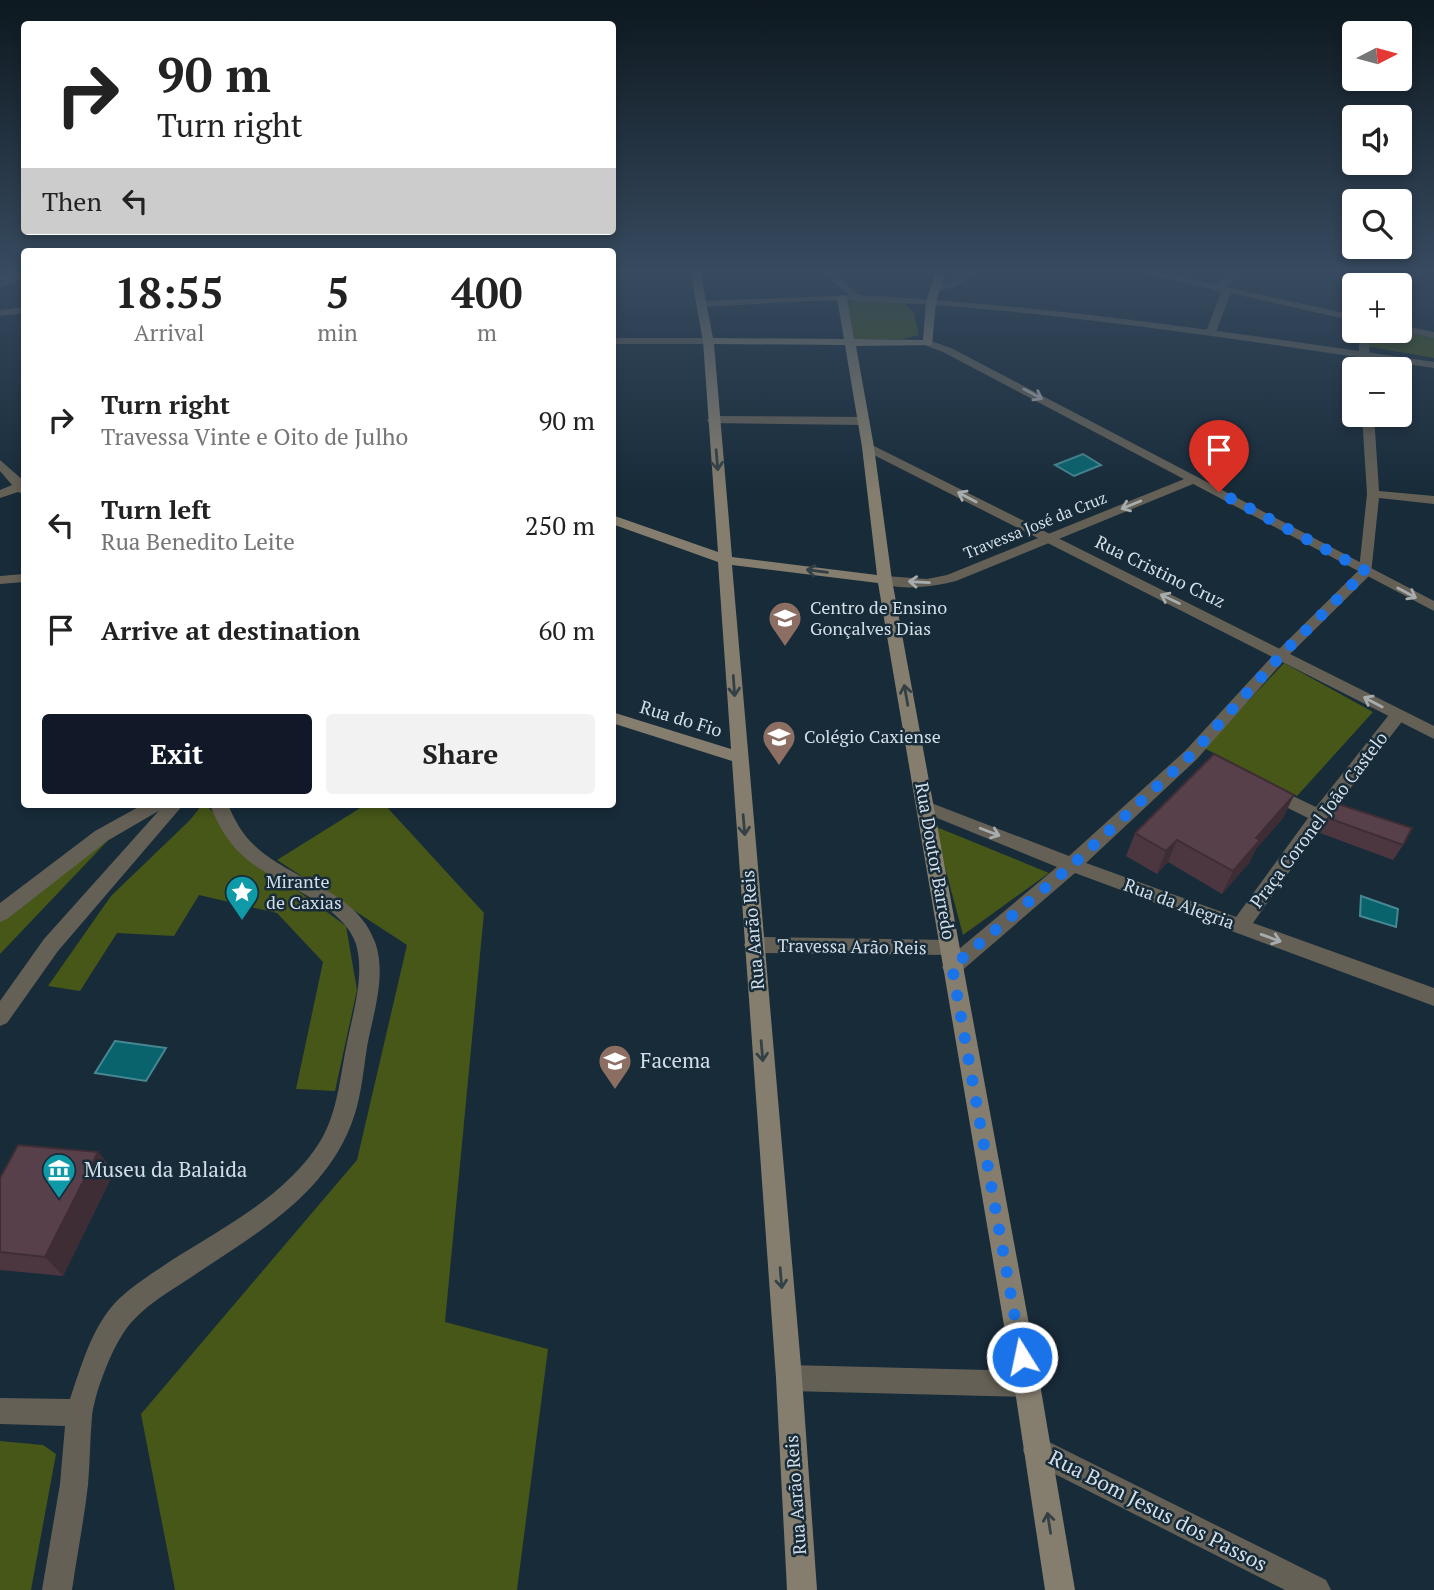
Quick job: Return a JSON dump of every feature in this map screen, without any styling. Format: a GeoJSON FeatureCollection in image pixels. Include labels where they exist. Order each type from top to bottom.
{"type":"FeatureCollection","features":[{"type":"Feature","properties":{"kind":"main road","name":"Rua Aarão Reis"},"geometry":{"type":"LineString","coordinates":[[708,344],[789,1378],[802,1590]]}},
{"type":"Feature","properties":{"kind":"main road","name":"Rua Doutor Barredo"},"geometry":{"type":"LineString","coordinates":[[852,344],[885,580],[1027,1384],[1060,1590]]}},
{"type":"Feature","properties":{"kind":"main road"},"geometry":{"type":"LineString","coordinates":[[616,520],[726,560],[885,580]]}},
{"type":"Feature","properties":{"kind":"main road","name":"Rua do Fio"},"geometry":{"type":"LineString","coordinates":[[616,718],[739,757]]}},
{"type":"Feature","properties":{"kind":"street"},"geometry":{"type":"LineString","coordinates":[[932,344],[947,349],[1434,607]]}},
{"type":"Feature","properties":{"kind":"street"},"geometry":{"type":"LineString","coordinates":[[1292,344],[1434,365]]}},
{"type":"Feature","properties":{"kind":"street"},"geometry":{"type":"LineString","coordinates":[[1364,344],[1364,355]]}},
{"type":"Feature","properties":{"kind":"street"},"geometry":{"type":"LineString","coordinates":[[713,420],[864,421]]}},
{"type":"Feature","properties":{"kind":"street"},"geometry":{"type":"LineString","coordinates":[[951,958],[1072,865],[1197,757],[1282,654],[1366,571],[1373,494],[1369,427]]}},
{"type":"Feature","properties":{"kind":"street","name":"Rua Cristino Cruz"},"geometry":{"type":"LineString","coordinates":[[868,447],[1434,733]]}},
{"type":"Feature","properties":{"kind":"street"},"geometry":{"type":"LineString","coordinates":[[0,464],[21,484]]}},
{"type":"Feature","properties":{"kind":"street","name":"Travessa José da Cruz"},"geometry":{"type":"LineString","coordinates":[[885,580],[940,582],[1194,479]]}},
{"type":"Feature","properties":{"kind":"street"},"geometry":{"type":"LineString","coordinates":[[0,494],[21,488]]}},
{"type":"Feature","properties":{"kind":"street"},"geometry":{"type":"LineString","coordinates":[[1373,494],[1434,500]]}},
{"type":"Feature","properties":{"kind":"street"},"geometry":{"type":"LineString","coordinates":[[0,580],[21,578]]}},
{"type":"Feature","properties":{"kind":"street","name":"Praça Coronel João Castelo"},"geometry":{"type":"LineString","coordinates":[[1239,927],[1319,816],[1398,715]]}},
{"type":"Feature","properties":{"kind":"street"},"geometry":{"type":"LineString","coordinates":[[1249,782],[1319,816]]}},
{"type":"Feature","properties":{"kind":"street","name":"Rua da Alegria"},"geometry":{"type":"LineString","coordinates":[[926,807],[1072,865],[1434,997]]}},
{"type":"Feature","properties":{"kind":"street"},"geometry":{"type":"LineString","coordinates":[[0,914],[101,836],[151,808]]}},
{"type":"Feature","properties":{"kind":"street"},"geometry":{"type":"LineString","coordinates":[[4,1014],[51,945],[171,808]]}},
{"type":"Feature","properties":{"kind":"street"},"geometry":{"type":"LineString","coordinates":[[57,1590],[74,1484],[79,1413],[106,1337],[123,1313],[146,1293],[268,1212],[299,1186],[325,1153],[339,1125],[348,1095],[369,984],[366,944],[360,929],[327,901],[254,858],[238,843],[220,808]]}},
{"type":"Feature","properties":{"kind":"street","name":"Travessa Arão Reis"},"geometry":{"type":"LineString","coordinates":[[754,945],[951,958]]}},
{"type":"Feature","properties":{"kind":"street"},"geometry":{"type":"LineString","coordinates":[[789,1378],[1027,1384]]}},
{"type":"Feature","properties":{"kind":"street"},"geometry":{"type":"LineString","coordinates":[[0,1411],[79,1413]]}},
{"type":"Feature","properties":{"kind":"street","name":"Rua Bom Jesus dos Passos"},"geometry":{"type":"LineString","coordinates":[[1037,1450],[1316,1590]]}},
{"type":"Feature","properties":{"kind":"shaded area"},"geometry":{"type":"Polygon","coordinates":[[[1365,344],[1434,344],[1434,358],[1365,346],[1365,344]]]}},
{"type":"Feature","properties":{"kind":"shaded area"},"geometry":{"type":"Polygon","coordinates":[[[1083,454],[1101,465],[1074,476],[1055,465],[1083,454]]]}},
{"type":"Feature","properties":{"kind":"shaded area"},"geometry":{"type":"Polygon","coordinates":[[[1284,663],[1373,712],[1297,796],[1204,748],[1284,663]]]}},
{"type":"Feature","properties":{"kind":"shaded area"},"geometry":{"type":"Polygon","coordinates":[[[200,808],[209,808],[271,871],[346,926],[357,990],[335,1091],[296,1089],[323,962],[277,913],[199,895],[174,936],[117,933],[80,991],[48,986],[111,896],[200,808]]]}},
{"type":"Feature","properties":{"kind":"shaded area"},"geometry":{"type":"Polygon","coordinates":[[[360,808],[388,808],[484,913],[445,1322],[548,1349],[517,1590],[175,1590],[141,1414],[357,1160],[407,945],[277,860],[360,808]]]}},
{"type":"Feature","properties":{"kind":"shaded area"},"geometry":{"type":"Polygon","coordinates":[[[934,826],[1049,873],[963,935],[934,826]]]}},
{"type":"Feature","properties":{"kind":"shaded area"},"geometry":{"type":"Polygon","coordinates":[[[116,832],[0,954],[0,918],[116,832]]]}},
{"type":"Feature","properties":{"kind":"shaded area"},"geometry":{"type":"Polygon","coordinates":[[[1361,896],[1398,909],[1396,927],[1360,916],[1361,896]]]}},
{"type":"Feature","properties":{"kind":"shaded area"},"geometry":{"type":"Polygon","coordinates":[[[115,1041],[166,1048],[146,1081],[95,1073],[115,1041]]]}},
{"type":"Feature","properties":{"kind":"shaded area"},"geometry":{"type":"Polygon","coordinates":[[[0,1441],[43,1445],[56,1454],[31,1590],[0,1590],[0,1441]]]}},
{"type":"Feature","properties":{"kind":"building"},"geometry":{"type":"Polygon","coordinates":[[[1214,754],[1294,795],[1256,838],[1260,840],[1233,871],[1177,840],[1166,851],[1135,833],[1214,754]]]}},
{"type":"Feature","properties":{"kind":"building"},"geometry":{"type":"Polygon","coordinates":[[[1338,804],[1412,828],[1403,845],[1328,818],[1338,804]]]}},
{"type":"Feature","properties":{"kind":"building"},"geometry":{"type":"Polygon","coordinates":[[[18,1145],[98,1152],[45,1257],[0,1252],[0,1178],[18,1145]]]}},
{"type":"Feature","properties":{"kind":"place","name":"Centro de Ensino Gonçalves Dias"},"geometry":{"type":"Point","coordinates":[785,648]}},
{"type":"Feature","properties":{"kind":"place","name":"Colégio Caxiense"},"geometry":{"type":"Point","coordinates":[779,767]}},
{"type":"Feature","properties":{"kind":"place","name":"Mirante de Caxias"},"geometry":{"type":"Point","coordinates":[242,922]}},
{"type":"Feature","properties":{"kind":"place","name":"Facema"},"geometry":{"type":"Point","coordinates":[615,1091]}},
{"type":"Feature","properties":{"kind":"place","name":"Museu da Balaida"},"geometry":{"type":"Point","coordinates":[59,1200]}},
{"type":"Feature","properties":{"kind":"route"},"geometry":{"type":"LineString","coordinates":[[1022,1357],[952,967],[1072,865],[1191,755],[1282,654],[1366,571],[1219,492]]}}]}
